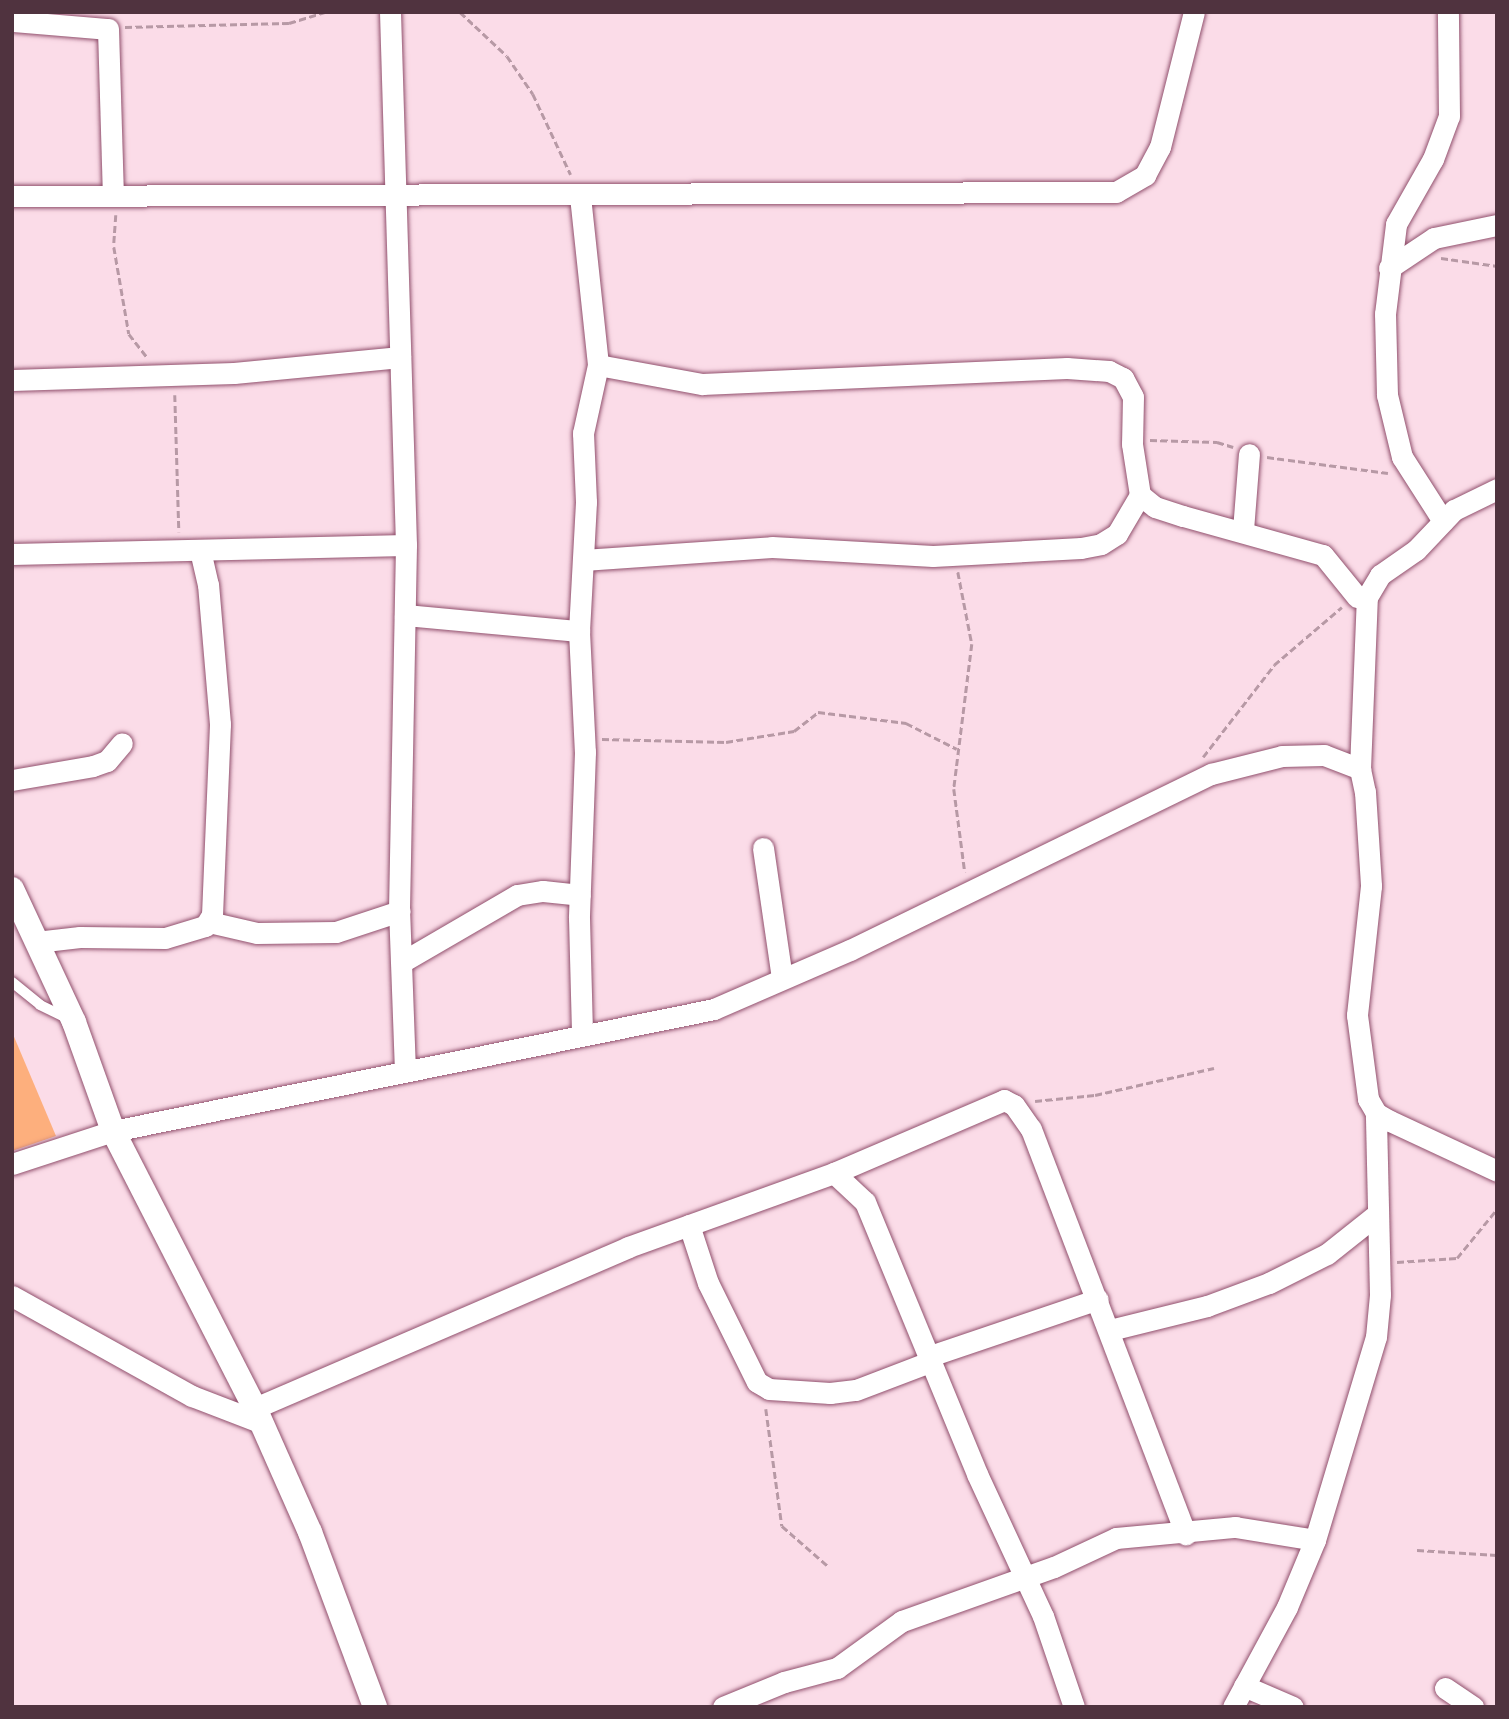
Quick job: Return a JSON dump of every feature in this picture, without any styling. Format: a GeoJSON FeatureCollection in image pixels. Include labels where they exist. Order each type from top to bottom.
{"type":"FeatureCollection","features":[{"type":"Feature","properties":{"kind":"street"},"geometry":{"type":"LineString","coordinates":[[390,12],[406,545],[400,911],[405,1070]]}},
{"type":"Feature","properties":{"kind":"street"},"geometry":{"type":"LineString","coordinates":[[12,196],[396,191],[580,196],[1116,192],[1145,175],[1160,147],[1194,12]]}},
{"type":"Feature","properties":{"kind":"street"},"geometry":{"type":"LineString","coordinates":[[1443,521],[1409,472],[1387,395],[1385,314],[1396,224],[1433,159],[1449,116],[1448,12]]}},
{"type":"Feature","properties":{"kind":"street"},"geometry":{"type":"LineString","coordinates":[[12,21],[108,29],[115,194]]}},
{"type":"Feature","properties":{"kind":"street"},"geometry":{"type":"LineString","coordinates":[[580,196],[598,365],[583,433],[586,502],[579,631],[584,738],[580,895],[582,1035]]}},
{"type":"Feature","properties":{"kind":"street"},"geometry":{"type":"LineString","coordinates":[[1389,268],[1410,251],[1460,230],[1497,225]]}},
{"type":"Feature","properties":{"kind":"street"},"geometry":{"type":"LineString","coordinates":[[12,380],[357,365],[400,357]]}},
{"type":"Feature","properties":{"kind":"street"},"geometry":{"type":"LineString","coordinates":[[583,560],[772,547],[956,554],[1101,544],[1117,534],[1140,495],[1132,444],[1133,397],[1123,378],[1097,368],[702,384],[598,365]]}},
{"type":"Feature","properties":{"kind":"street"},"geometry":{"type":"LineString","coordinates":[[1243,530],[1249,454]]}},
{"type":"Feature","properties":{"kind":"street"},"geometry":{"type":"LineString","coordinates":[[1233,1707],[1287,1607],[1315,1540],[1376,1337],[1376,1113],[1364,1078],[1357,1016],[1371,886],[1370,836],[1360,768],[1367,597],[1380,575],[1416,550],[1443,521],[1473,498],[1497,489]]}},
{"type":"Feature","properties":{"kind":"street"},"geometry":{"type":"LineString","coordinates":[[1140,495],[1165,510],[1243,530],[1323,555],[1357,597]]}},
{"type":"Feature","properties":{"kind":"street"},"geometry":{"type":"LineString","coordinates":[[12,554],[406,545]]}},
{"type":"Feature","properties":{"kind":"street"},"geometry":{"type":"LineString","coordinates":[[189,551],[208,584],[220,724],[209,922]]}},
{"type":"Feature","properties":{"kind":"street"},"geometry":{"type":"LineString","coordinates":[[541,626],[566,607],[582,584]]}},
{"type":"Feature","properties":{"kind":"street"},"geometry":{"type":"LineString","coordinates":[[405,615],[579,631]]}},
{"type":"Feature","properties":{"kind":"street"},"geometry":{"type":"LineString","coordinates":[[12,780],[93,766],[115,754],[122,743]]}},
{"type":"Feature","properties":{"kind":"street"},"geometry":{"type":"LineString","coordinates":[[12,1164],[113,1131],[702,1012],[968,893],[1187,785],[1241,763],[1282,756],[1324,755],[1360,768]]}},
{"type":"Feature","properties":{"kind":"street"},"geometry":{"type":"LineString","coordinates":[[763,848],[782,978]]}},
{"type":"Feature","properties":{"kind":"street"},"geometry":{"type":"LineString","coordinates":[[12,889],[75,1021],[113,1131],[259,1415],[310,1532],[375,1707]]}},
{"type":"Feature","properties":{"kind":"street"},"geometry":{"type":"LineString","coordinates":[[401,962],[517,895],[543,891],[580,895]]}},
{"type":"Feature","properties":{"kind":"street"},"geometry":{"type":"LineString","coordinates":[[36,942],[80,937],[165,938],[209,922],[257,933],[337,932],[400,911]]}},
{"type":"Feature","properties":{"kind":"street"},"geometry":{"type":"LineString","coordinates":[[12,1296],[192,1396],[259,1415],[526,1289],[689,1225],[834,1173],[992,1104],[1011,1104],[1031,1129],[1098,1298],[1186,1534]]}},
{"type":"Feature","properties":{"kind":"street"},"geometry":{"type":"LineString","coordinates":[[1376,1113],[1497,1171]]}},
{"type":"Feature","properties":{"kind":"street"},"geometry":{"type":"LineString","coordinates":[[834,1173],[865,1202],[1021,1575],[1043,1616],[1074,1707]]}},
{"type":"Feature","properties":{"kind":"street"},"geometry":{"type":"LineString","coordinates":[[1110,1331],[1207,1306],[1269,1283],[1327,1254],[1376,1215]]}},
{"type":"Feature","properties":{"kind":"street"},"geometry":{"type":"LineString","coordinates":[[689,1225],[709,1283],[757,1382],[769,1389],[830,1393],[856,1390],[931,1359],[1098,1298]]}},
{"type":"Feature","properties":{"kind":"street"},"geometry":{"type":"LineString","coordinates":[[723,1707],[784,1682],[837,1668],[902,1621],[1021,1575],[1054,1567],[1116,1538],[1186,1534],[1235,1527],[1315,1540]]}},
{"type":"Feature","properties":{"kind":"street"},"geometry":{"type":"LineString","coordinates":[[1244,1686],[1293,1707]]}},
{"type":"Feature","properties":{"kind":"street"},"geometry":{"type":"LineString","coordinates":[[1445,1688],[1473,1707]]}},
{"type":"Feature","properties":{"kind":"lane"},"geometry":{"type":"LineString","coordinates":[[12,982],[40,1005],[75,1021]]}},
{"type":"Feature","properties":{"kind":"path"},"geometry":{"type":"LineString","coordinates":[[108,29],[289,23],[326,12]]}},
{"type":"Feature","properties":{"kind":"path"},"geometry":{"type":"LineString","coordinates":[[460,12],[507,56],[533,94],[580,196]]}},
{"type":"Feature","properties":{"kind":"path"},"geometry":{"type":"LineString","coordinates":[[115,194],[114,247],[129,334],[157,365],[173,374],[189,551]]}},
{"type":"Feature","properties":{"kind":"path"},"geometry":{"type":"LineString","coordinates":[[1410,251],[1497,266]]}},
{"type":"Feature","properties":{"kind":"path"},"geometry":{"type":"LineString","coordinates":[[956,554],[960,601],[972,645],[954,789],[968,893]]}},
{"type":"Feature","properties":{"kind":"path"},"geometry":{"type":"LineString","coordinates":[[1187,785],[1200,760],[1274,664],[1309,631],[1357,597]]}},
{"type":"Feature","properties":{"kind":"path"},"geometry":{"type":"LineString","coordinates":[[584,738],[726,742],[794,731],[818,712],[906,723],[957,749]]}},
{"type":"Feature","properties":{"kind":"path"},"geometry":{"type":"LineString","coordinates":[[1011,1104],[1095,1095],[1214,1068]]}},
{"type":"Feature","properties":{"kind":"path"},"geometry":{"type":"LineString","coordinates":[[1378,1263],[1457,1258],[1497,1209]]}},
{"type":"Feature","properties":{"kind":"path"},"geometry":{"type":"LineString","coordinates":[[757,1382],[767,1417],[782,1526],[829,1567]]}},
{"type":"Feature","properties":{"kind":"path"},"geometry":{"type":"LineString","coordinates":[[1417,1550],[1497,1555]]}},
{"type":"Feature","properties":{"kind":"shaded area"},"geometry":{"type":"Polygon","coordinates":[[[12,1032],[56,1136],[12,1151],[12,1032]]]}}]}
